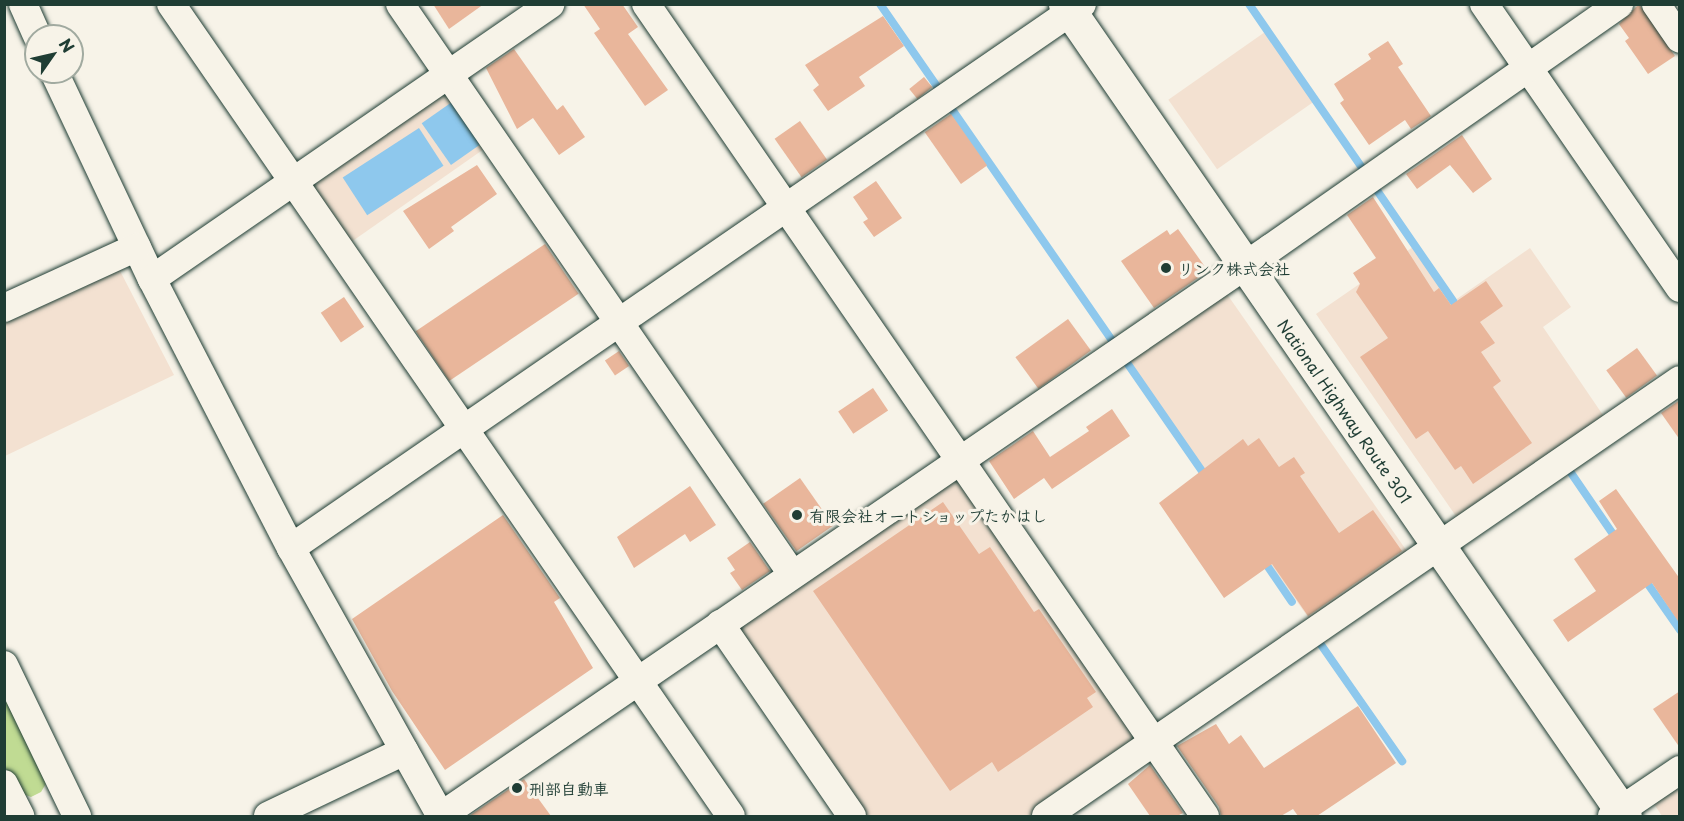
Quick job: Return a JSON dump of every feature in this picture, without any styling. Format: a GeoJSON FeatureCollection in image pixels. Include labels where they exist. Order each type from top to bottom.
{"type":"FeatureCollection","features":[{"type":"Feature","properties":{"kind":"highway","name":"National Highway Route 301"},"geometry":{"type":"LineString","coordinates":[[1072,7],[1244,264],[1439,546],[1619,814]]}},
{"type":"Feature","properties":{"kind":"street"},"geometry":{"type":"LineString","coordinates":[[23,4],[32,24]]}},
{"type":"Feature","properties":{"kind":"street"},"geometry":{"type":"LineString","coordinates":[[171,4],[731,816]]}},
{"type":"Feature","properties":{"kind":"street"},"geometry":{"type":"LineString","coordinates":[[400,4],[792,574]]}},
{"type":"Feature","properties":{"kind":"street"},"geometry":{"type":"LineString","coordinates":[[152,279],[550,4]]}},
{"type":"Feature","properties":{"kind":"street"},"geometry":{"type":"LineString","coordinates":[[646,4],[1205,816]]}},
{"type":"Feature","properties":{"kind":"street"},"geometry":{"type":"LineString","coordinates":[[1484,4],[1680,288]]}},
{"type":"Feature","properties":{"kind":"street"},"geometry":{"type":"LineString","coordinates":[[60,84],[152,279],[291,548],[441,816],[1619,4]]}},
{"type":"Feature","properties":{"kind":"street"},"geometry":{"type":"LineString","coordinates":[[1656,4],[1680,39]]}},
{"type":"Feature","properties":{"kind":"street"},"geometry":{"type":"LineString","coordinates":[[291,548],[786,208],[1072,7]]}},
{"type":"Feature","properties":{"kind":"street"},"geometry":{"type":"LineString","coordinates":[[4,308],[137,247]]}},
{"type":"Feature","properties":{"kind":"street"},"geometry":{"type":"LineString","coordinates":[[1046,816],[1680,380]]}},
{"type":"Feature","properties":{"kind":"street"},"geometry":{"type":"LineString","coordinates":[[720,624],[852,816]]}},
{"type":"Feature","properties":{"kind":"street"},"geometry":{"type":"LineString","coordinates":[[4,665],[77,816]]}},
{"type":"Feature","properties":{"kind":"street"},"geometry":{"type":"LineString","coordinates":[[268,816],[404,751]]}},
{"type":"Feature","properties":{"kind":"street"},"geometry":{"type":"LineString","coordinates":[[1619,814],[1680,770]]}},
{"type":"Feature","properties":{"kind":"street"},"geometry":{"type":"LineString","coordinates":[[4,784],[21,816]]}},
{"type":"Feature","properties":{"kind":"shaded area"},"geometry":{"type":"Polygon","coordinates":[[[1265,32],[1314,102],[1217,169],[1168,100],[1265,32]]]}},
{"type":"Feature","properties":{"kind":"shaded area"},"geometry":{"type":"Polygon","coordinates":[[[451,89],[490,145],[348,244],[309,188],[451,89]]]}},
{"type":"Feature","properties":{"kind":"shaded area"},"geometry":{"type":"Polygon","coordinates":[[[1413,247],[1451,303],[1530,248],[1571,307],[1543,327],[1607,421],[1460,522],[1316,314],[1413,247]]]}},
{"type":"Feature","properties":{"kind":"shaded area"},"geometry":{"type":"Polygon","coordinates":[[[118,267],[174,375],[5,456],[5,320],[118,267]]]}},
{"type":"Feature","properties":{"kind":"shaded area"},"geometry":{"type":"Polygon","coordinates":[[[1222,287],[1411,557],[1313,625],[1125,355],[1222,287]]]}},
{"type":"Feature","properties":{"kind":"shaded area"},"geometry":{"type":"Polygon","coordinates":[[[957,469],[1144,740],[1033,816],[861,816],[730,626],[957,469]]]}},
{"type":"Feature","properties":{"kind":"shaded area"},"geometry":{"type":"Polygon","coordinates":[[[1679,786],[1679,816],[1662,816],[1654,804],[1679,786]]]}},
{"type":"Feature","properties":{"kind":"green space"},"geometry":{"type":"Polygon","coordinates":[[[5,686],[47,782],[41,792],[31,797],[20,793],[5,767],[5,686]]]}},
{"type":"Feature","properties":{"kind":"water"},"geometry":{"type":"Polygon","coordinates":[[[452,102],[481,144],[451,165],[422,123],[452,102]]]}},
{"type":"Feature","properties":{"kind":"water"},"geometry":{"type":"Polygon","coordinates":[[[419,128],[444,166],[367,215],[343,178],[419,128]]]}},
{"type":"Feature","properties":{"kind":"building"},"geometry":{"type":"Polygon","coordinates":[[[433,4],[484,4],[449,29],[433,4]]]}},
{"type":"Feature","properties":{"kind":"building"},"geometry":{"type":"Polygon","coordinates":[[[583,4],[622,4],[638,27],[628,34],[668,90],[645,106],[594,33],[600,29],[583,4]]]}},
{"type":"Feature","properties":{"kind":"building"},"geometry":{"type":"Polygon","coordinates":[[[1639,4],[1675,56],[1648,74],[1625,41],[1629,38],[1619,24],[1639,4]]]}},
{"type":"Feature","properties":{"kind":"building"},"geometry":{"type":"Polygon","coordinates":[[[883,16],[904,46],[859,77],[865,86],[828,111],[813,90],[819,85],[805,65],[883,16]]]}},
{"type":"Feature","properties":{"kind":"building"},"geometry":{"type":"Polygon","coordinates":[[[1388,41],[1403,64],[1398,67],[1431,116],[1411,129],[1405,120],[1369,145],[1340,103],[1344,100],[1334,84],[1371,59],[1368,54],[1388,41]]]}},
{"type":"Feature","properties":{"kind":"building"},"geometry":{"type":"Polygon","coordinates":[[[514,49],[557,110],[563,105],[585,137],[559,155],[533,118],[517,129],[486,68],[514,49]]]}},
{"type":"Feature","properties":{"kind":"building"},"geometry":{"type":"Polygon","coordinates":[[[924,77],[932,87],[917,99],[909,89],[924,77]]]}},
{"type":"Feature","properties":{"kind":"building"},"geometry":{"type":"Polygon","coordinates":[[[951,114],[987,166],[961,184],[925,132],[951,114]]]}},
{"type":"Feature","properties":{"kind":"building"},"geometry":{"type":"Polygon","coordinates":[[[800,121],[827,160],[802,177],[775,139],[800,121]]]}},
{"type":"Feature","properties":{"kind":"building"},"geometry":{"type":"Polygon","coordinates":[[[1462,135],[1492,179],[1473,193],[1450,165],[1417,189],[1406,174],[1462,135]]]}},
{"type":"Feature","properties":{"kind":"building"},"geometry":{"type":"Polygon","coordinates":[[[477,165],[497,194],[451,227],[454,231],[429,249],[403,211],[477,165]]]}},
{"type":"Feature","properties":{"kind":"building"},"geometry":{"type":"Polygon","coordinates":[[[876,181],[902,218],[874,237],[863,222],[868,219],[853,197],[876,181]]]}},
{"type":"Feature","properties":{"kind":"building"},"geometry":{"type":"Polygon","coordinates":[[[1373,197],[1434,292],[1439,288],[1451,305],[1486,281],[1503,306],[1480,322],[1495,343],[1481,352],[1501,381],[1493,387],[1532,443],[1473,484],[1461,466],[1455,470],[1428,431],[1416,439],[1360,357],[1388,338],[1356,292],[1360,284],[1353,273],[1376,258],[1347,215],[1373,197]]]}},
{"type":"Feature","properties":{"kind":"building"},"geometry":{"type":"Polygon","coordinates":[[[1178,229],[1208,271],[1154,308],[1121,261],[1167,230],[1170,235],[1178,229]]]}},
{"type":"Feature","properties":{"kind":"building"},"geometry":{"type":"Polygon","coordinates":[[[545,244],[579,294],[449,381],[416,331],[545,244]]]}},
{"type":"Feature","properties":{"kind":"building"},"geometry":{"type":"Polygon","coordinates":[[[344,297],[364,327],[341,343],[321,313],[344,297]]]}},
{"type":"Feature","properties":{"kind":"building"},"geometry":{"type":"Polygon","coordinates":[[[1068,319],[1091,351],[1038,389],[1015,357],[1068,319]]]}},
{"type":"Feature","properties":{"kind":"building"},"geometry":{"type":"Polygon","coordinates":[[[1637,348],[1657,376],[1626,398],[1606,370],[1637,348]]]}},
{"type":"Feature","properties":{"kind":"building"},"geometry":{"type":"Polygon","coordinates":[[[619,351],[629,366],[615,375],[605,361],[619,351]]]}},
{"type":"Feature","properties":{"kind":"building"},"geometry":{"type":"Polygon","coordinates":[[[873,388],[888,410],[853,434],[838,411],[873,388]]]}},
{"type":"Feature","properties":{"kind":"building"},"geometry":{"type":"Polygon","coordinates":[[[1680,400],[1680,440],[1661,413],[1680,400]]]}},
{"type":"Feature","properties":{"kind":"building"},"geometry":{"type":"Polygon","coordinates":[[[1112,409],[1130,436],[1052,489],[1044,478],[1014,499],[989,461],[1033,431],[1050,457],[1089,431],[1086,427],[1112,409]]]}},
{"type":"Feature","properties":{"kind":"building"},"geometry":{"type":"Polygon","coordinates":[[[1259,438],[1279,467],[1294,457],[1305,473],[1300,476],[1339,533],[1373,510],[1402,551],[1308,616],[1272,564],[1224,598],[1159,503],[1243,439],[1248,446],[1259,438]]]}},
{"type":"Feature","properties":{"kind":"building","name":"有限会社オートショップたかはし"},"geometry":{"type":"Polygon","coordinates":[[[800,478],[833,526],[796,551],[763,504],[800,478]]]}},
{"type":"Feature","properties":{"kind":"building"},"geometry":{"type":"Polygon","coordinates":[[[690,486],[716,525],[690,542],[685,534],[634,568],[617,537],[690,486]]]}},
{"type":"Feature","properties":{"kind":"building"},"geometry":{"type":"Polygon","coordinates":[[[1616,489],[1680,579],[1680,624],[1652,583],[1568,642],[1553,620],[1596,591],[1574,559],[1617,529],[1599,501],[1616,489]]]}},
{"type":"Feature","properties":{"kind":"building"},"geometry":{"type":"Polygon","coordinates":[[[943,502],[979,554],[990,547],[1034,612],[1039,609],[1096,692],[1087,698],[1093,707],[998,772],[992,762],[950,791],[813,591],[943,502]]]}},
{"type":"Feature","properties":{"kind":"building"},"geometry":{"type":"Polygon","coordinates":[[[503,515],[560,598],[554,602],[593,668],[445,770],[392,691],[352,619],[503,515]]]}},
{"type":"Feature","properties":{"kind":"building"},"geometry":{"type":"Polygon","coordinates":[[[750,542],[770,571],[742,590],[730,573],[735,570],[727,558],[750,542]]]}},
{"type":"Feature","properties":{"kind":"building"},"geometry":{"type":"Polygon","coordinates":[[[1680,691],[1680,748],[1653,709],[1680,691]]]}},
{"type":"Feature","properties":{"kind":"building"},"geometry":{"type":"Polygon","coordinates":[[[1358,706],[1396,763],[1317,816],[1298,816],[1293,809],[1281,816],[1221,816],[1219,807],[1177,746],[1216,724],[1229,744],[1241,735],[1264,768],[1358,706]]]}},
{"type":"Feature","properties":{"kind":"building"},"geometry":{"type":"Polygon","coordinates":[[[1150,765],[1183,813],[1177,816],[1150,816],[1128,784],[1150,765]]]}},
{"type":"Feature","properties":{"kind":"building","name":"刑部自動車"},"geometry":{"type":"Polygon","coordinates":[[[524,779],[551,816],[469,816],[524,779]]]}},
{"type":"Feature","properties":{"kind":"waterway"},"geometry":{"type":"LineString","coordinates":[[880,4],[941,92]]}},
{"type":"Feature","properties":{"kind":"waterway"},"geometry":{"type":"LineString","coordinates":[[1249,4],[1364,171]]}},
{"type":"Feature","properties":{"kind":"waterway"},"geometry":{"type":"LineString","coordinates":[[949,105],[1113,342]]}},
{"type":"Feature","properties":{"kind":"waterway"},"geometry":{"type":"LineString","coordinates":[[1374,186],[1453,301]]}},
{"type":"Feature","properties":{"kind":"waterway"},"geometry":{"type":"LineString","coordinates":[[1123,357],[1206,477]]}},
{"type":"Feature","properties":{"kind":"waterway"},"geometry":{"type":"LineString","coordinates":[[1567,467],[1617,540]]}},
{"type":"Feature","properties":{"kind":"waterway"},"geometry":{"type":"LineString","coordinates":[[1262,558],[1292,602]]}},
{"type":"Feature","properties":{"kind":"waterway"},"geometry":{"type":"LineString","coordinates":[[1643,577],[1680,630]]}},
{"type":"Feature","properties":{"kind":"waterway"},"geometry":{"type":"LineString","coordinates":[[1317,639],[1402,761]]}},
{"type":"Feature","properties":{"kind":"place","name":"リンク株式会社"},"geometry":{"type":"Point","coordinates":[1166,268]}},
{"type":"Feature","properties":{"kind":"place","name":"有限会社オートショップたかはし"},"geometry":{"type":"Point","coordinates":[797,515]}},
{"type":"Feature","properties":{"kind":"place","name":"刑部自動車"},"geometry":{"type":"Point","coordinates":[517,788]}}]}
